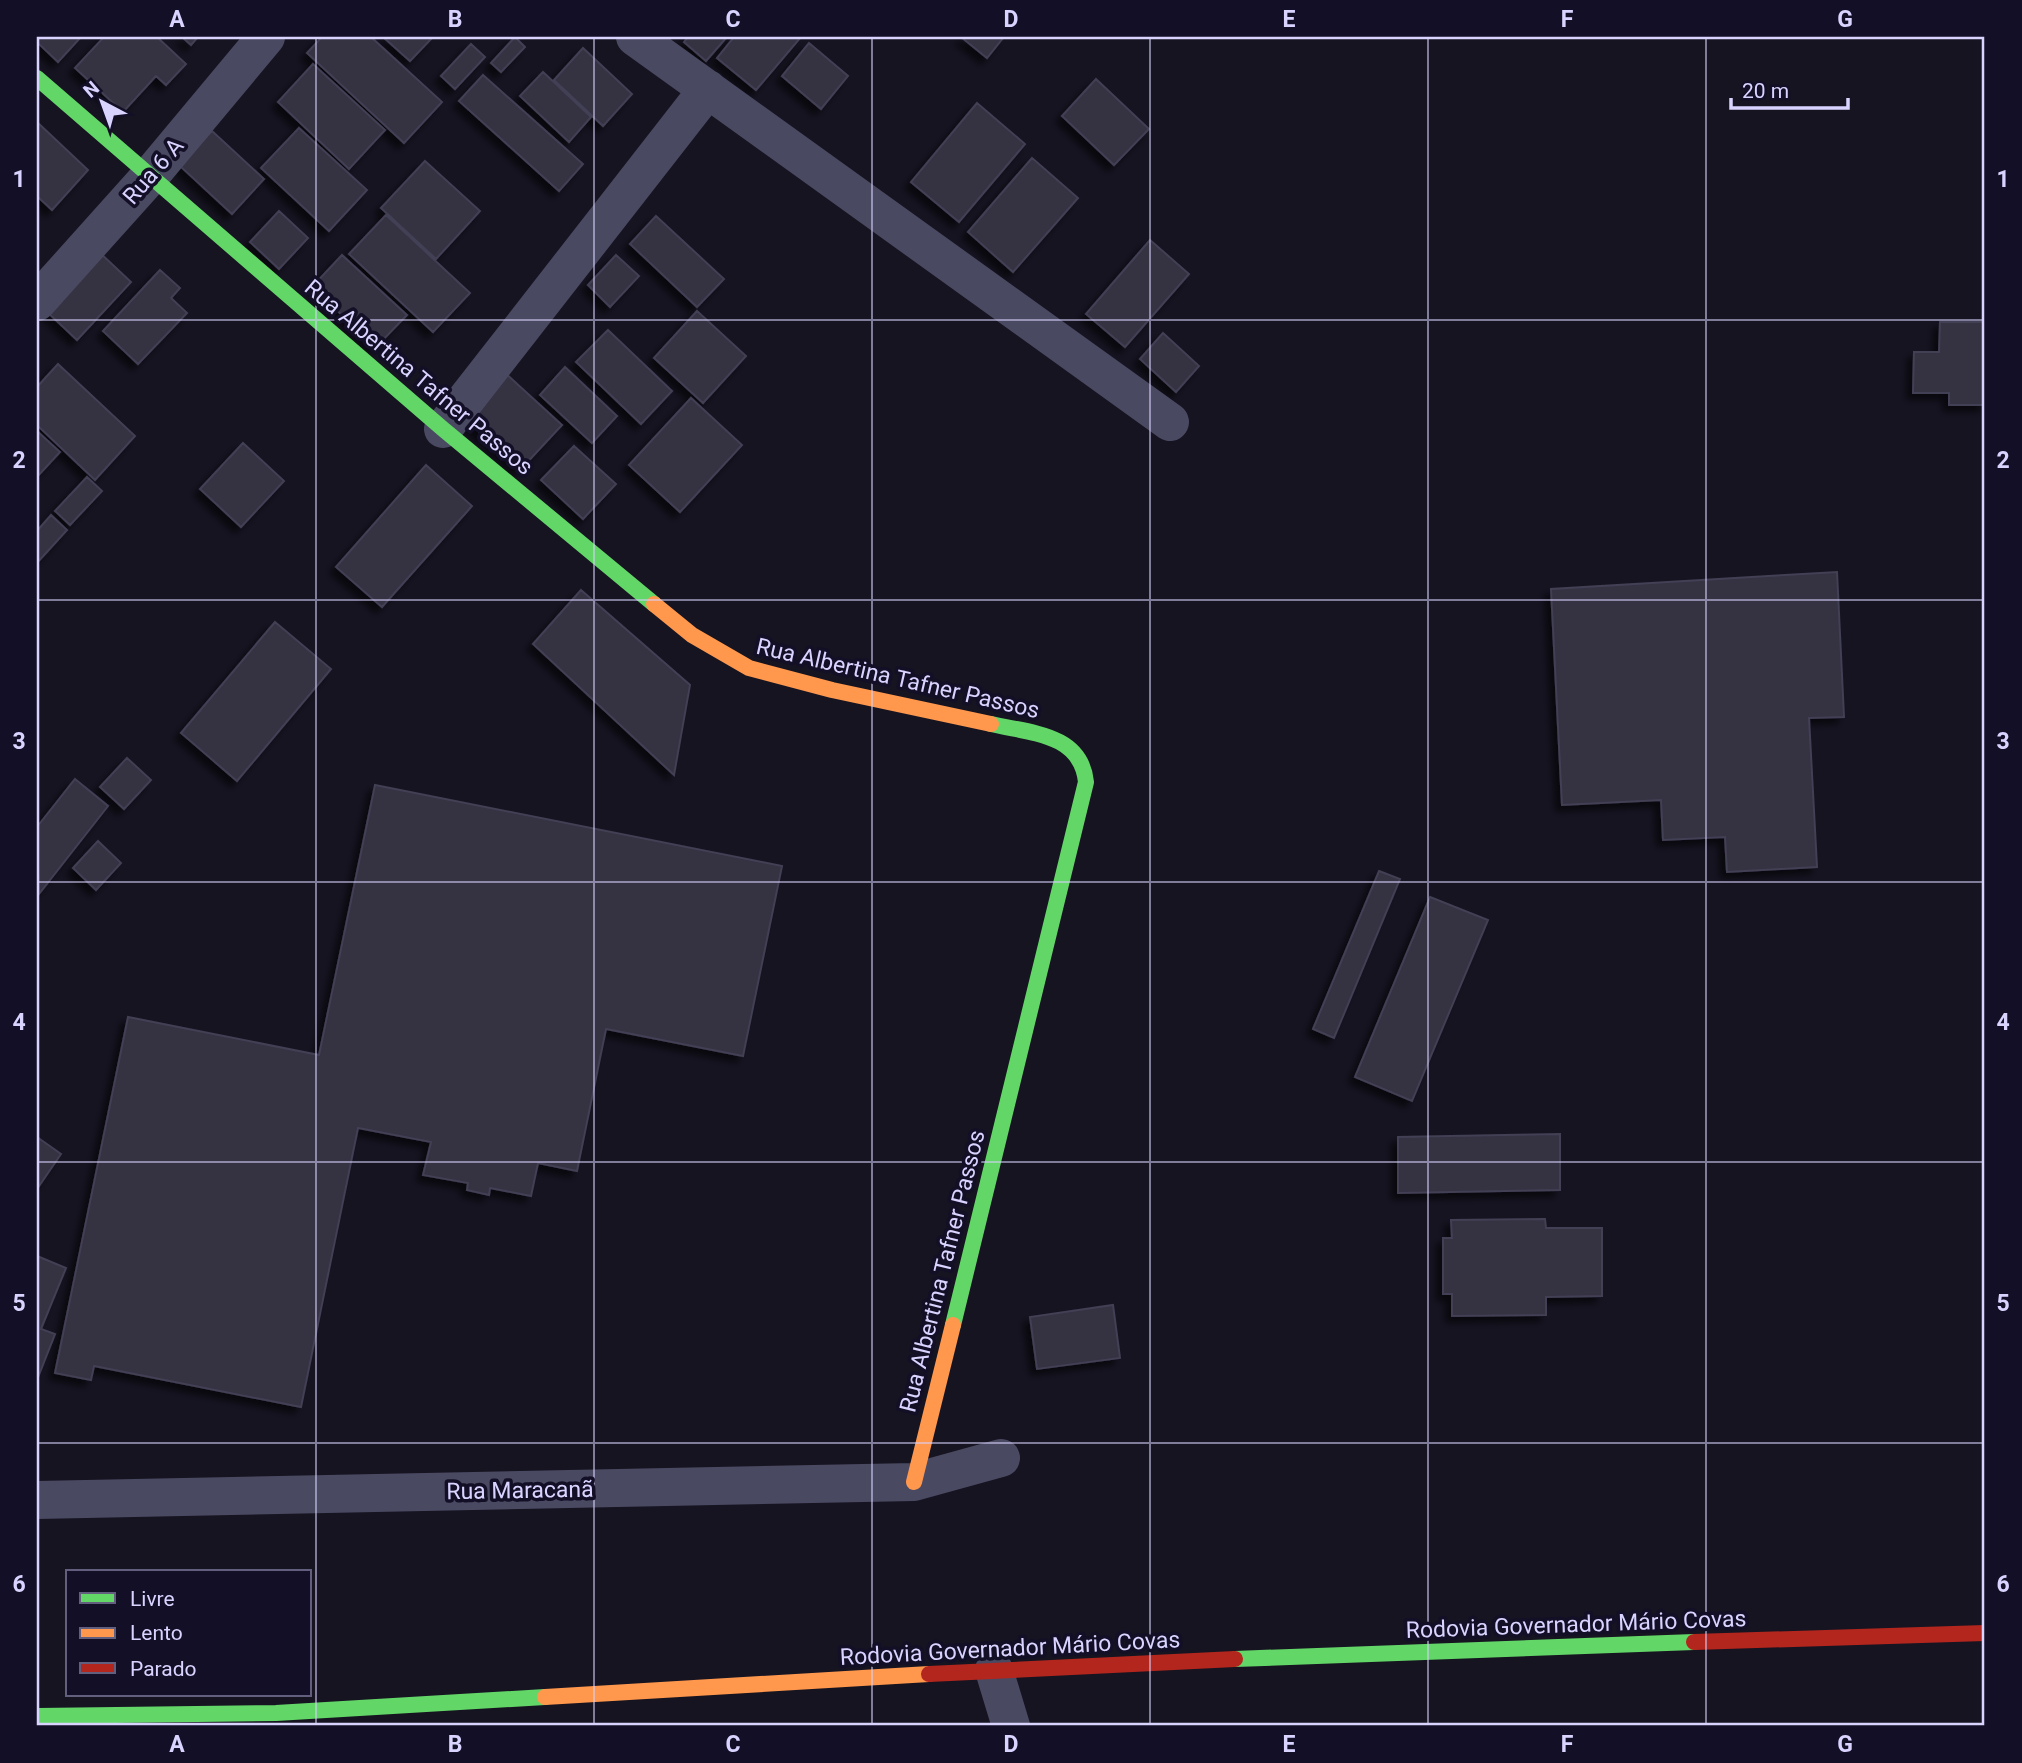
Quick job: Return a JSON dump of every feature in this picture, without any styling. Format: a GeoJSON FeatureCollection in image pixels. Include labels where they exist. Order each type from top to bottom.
{"type":"FeatureCollection","features":[{"type":"Feature","properties":{"kind":"main road","name":"Rua Albertina Tafner Passos"},"geometry":{"type":"LineString","coordinates":[[37,78],[443,429],[692,635],[749,668],[832,690],[1055,738],[1068,745],[1085,765],[1086,782],[914,1482]]}},
{"type":"Feature","properties":{"kind":"main road","name":"Rodovia Governador Mário Covas"},"geometry":{"type":"LineString","coordinates":[[37,1716],[276,1713],[994,1670],[1455,1650],[1985,1633]]}},
{"type":"Feature","properties":{"kind":"street","name":"Rua 6 A"},"geometry":{"type":"LineString","coordinates":[[37,302],[150,176],[266,37]]}},
{"type":"Feature","properties":{"kind":"street"},"geometry":{"type":"LineString","coordinates":[[635,37],[1170,422]]}},
{"type":"Feature","properties":{"kind":"street"},"geometry":{"type":"LineString","coordinates":[[443,429],[708,89]]}},
{"type":"Feature","properties":{"kind":"street","name":"Rua Maracanã"},"geometry":{"type":"LineString","coordinates":[[37,1500],[914,1482],[1001,1458]]}},
{"type":"Feature","properties":{"kind":"street"},"geometry":{"type":"LineString","coordinates":[[994,1670],[1011,1726]]}},
{"type":"Feature","properties":{"kind":"building"},"geometry":{"type":"Polygon","coordinates":[[[37,37],[81,37],[58,62],[37,42],[37,37]]]}},
{"type":"Feature","properties":{"kind":"building"},"geometry":{"type":"Polygon","coordinates":[[[104,37],[157,37],[186,64],[166,85],[156,76],[123,112],[75,68],[104,37]]]}},
{"type":"Feature","properties":{"kind":"building"},"geometry":{"type":"Polygon","coordinates":[[[182,37],[198,37],[191,45],[182,37]]]}},
{"type":"Feature","properties":{"kind":"building"},"geometry":{"type":"Polygon","coordinates":[[[322,37],[371,37],[442,102],[404,143],[307,53],[322,37]]]}},
{"type":"Feature","properties":{"kind":"building"},"geometry":{"type":"Polygon","coordinates":[[[383,37],[433,37],[410,61],[383,37]]]}},
{"type":"Feature","properties":{"kind":"building"},"geometry":{"type":"Polygon","coordinates":[[[515,37],[525,47],[501,72],[491,63],[515,37]]]}},
{"type":"Feature","properties":{"kind":"building"},"geometry":{"type":"Polygon","coordinates":[[[688,37],[727,37],[706,61],[684,42],[688,37]]]}},
{"type":"Feature","properties":{"kind":"building"},"geometry":{"type":"Polygon","coordinates":[[[734,37],[801,37],[756,90],[717,58],[734,37]]]}},
{"type":"Feature","properties":{"kind":"building"},"geometry":{"type":"Polygon","coordinates":[[[961,37],[1002,37],[1003,38],[987,58],[961,37]]]}},
{"type":"Feature","properties":{"kind":"building"},"geometry":{"type":"Polygon","coordinates":[[[809,43],[848,76],[821,109],[782,76],[809,43]]]}},
{"type":"Feature","properties":{"kind":"building"},"geometry":{"type":"Polygon","coordinates":[[[471,44],[485,57],[455,89],[441,76],[471,44]]]}},
{"type":"Feature","properties":{"kind":"building"},"geometry":{"type":"Polygon","coordinates":[[[583,48],[632,94],[603,126],[554,80],[583,48]]]}},
{"type":"Feature","properties":{"kind":"building"},"geometry":{"type":"Polygon","coordinates":[[[313,64],[385,130],[349,169],[278,102],[313,64]]]}},
{"type":"Feature","properties":{"kind":"building"},"geometry":{"type":"Polygon","coordinates":[[[543,72],[591,117],[569,142],[520,96],[543,72]]]}},
{"type":"Feature","properties":{"kind":"building"},"geometry":{"type":"Polygon","coordinates":[[[483,75],[583,164],[559,191],[459,101],[483,75]]]}},
{"type":"Feature","properties":{"kind":"building"},"geometry":{"type":"Polygon","coordinates":[[[1096,79],[1149,129],[1114,165],[1062,116],[1096,79]]]}},
{"type":"Feature","properties":{"kind":"building"},"geometry":{"type":"Polygon","coordinates":[[[977,103],[1025,144],[959,222],[911,182],[977,103]]]}},
{"type":"Feature","properties":{"kind":"building"},"geometry":{"type":"Polygon","coordinates":[[[37,122],[88,170],[52,210],[37,196],[37,122]]]}},
{"type":"Feature","properties":{"kind":"building"},"geometry":{"type":"Polygon","coordinates":[[[299,128],[367,190],[329,231],[261,168],[299,128]]]}},
{"type":"Feature","properties":{"kind":"building"},"geometry":{"type":"Polygon","coordinates":[[[212,131],[264,179],[232,214],[180,166],[212,131]]]}},
{"type":"Feature","properties":{"kind":"building"},"geometry":{"type":"Polygon","coordinates":[[[1032,158],[1078,198],[1013,272],[968,232],[1032,158]]]}},
{"type":"Feature","properties":{"kind":"building"},"geometry":{"type":"Polygon","coordinates":[[[425,161],[480,211],[436,259],[381,208],[425,161]]]}},
{"type":"Feature","properties":{"kind":"building"},"geometry":{"type":"Polygon","coordinates":[[[279,211],[308,238],[279,269],[250,242],[279,211]]]}},
{"type":"Feature","properties":{"kind":"building"},"geometry":{"type":"Polygon","coordinates":[[[386,215],[470,293],[433,332],[349,254],[386,215]]]}},
{"type":"Feature","properties":{"kind":"building"},"geometry":{"type":"Polygon","coordinates":[[[656,216],[724,279],[697,307],[630,244],[656,216]]]}},
{"type":"Feature","properties":{"kind":"building"},"geometry":{"type":"Polygon","coordinates":[[[1150,240],[1189,274],[1125,347],[1086,314],[1150,240]]]}},
{"type":"Feature","properties":{"kind":"building"},"geometry":{"type":"Polygon","coordinates":[[[98,251],[131,282],[77,340],[44,309],[98,251]]]}},
{"type":"Feature","properties":{"kind":"building"},"geometry":{"type":"Polygon","coordinates":[[[342,255],[407,315],[376,347],[312,287],[342,255]]]}},
{"type":"Feature","properties":{"kind":"building"},"geometry":{"type":"Polygon","coordinates":[[[616,255],[639,276],[610,307],[588,285],[616,255]]]}},
{"type":"Feature","properties":{"kind":"building"},"geometry":{"type":"Polygon","coordinates":[[[160,270],[180,288],[171,298],[187,313],[138,364],[103,331],[160,270]]]}},
{"type":"Feature","properties":{"kind":"building"},"geometry":{"type":"Polygon","coordinates":[[[697,311],[746,356],[703,403],[654,358],[697,311]]]}},
{"type":"Feature","properties":{"kind":"building"},"geometry":{"type":"Polygon","coordinates":[[[1940,322],[1985,322],[1985,405],[1949,405],[1949,393],[1913,393],[1914,352],[1939,352],[1940,322]]]}},
{"type":"Feature","properties":{"kind":"building"},"geometry":{"type":"Polygon","coordinates":[[[608,330],[672,391],[641,424],[576,362],[608,330]]]}},
{"type":"Feature","properties":{"kind":"building"},"geometry":{"type":"Polygon","coordinates":[[[1163,333],[1199,366],[1176,392],[1140,359],[1163,333]]]}},
{"type":"Feature","properties":{"kind":"building"},"geometry":{"type":"Polygon","coordinates":[[[58,364],[135,436],[95,480],[37,425],[37,387],[58,364]]]}},
{"type":"Feature","properties":{"kind":"building"},"geometry":{"type":"Polygon","coordinates":[[[565,367],[617,416],[592,443],[540,395],[565,367]]]}},
{"type":"Feature","properties":{"kind":"building"},"geometry":{"type":"Polygon","coordinates":[[[503,371],[562,425],[520,470],[462,416],[503,371]]]}},
{"type":"Feature","properties":{"kind":"building"},"geometry":{"type":"Polygon","coordinates":[[[691,398],[742,445],[680,512],[629,465],[691,398]]]}},
{"type":"Feature","properties":{"kind":"building"},"geometry":{"type":"Polygon","coordinates":[[[37,431],[60,452],[37,477],[37,431]]]}},
{"type":"Feature","properties":{"kind":"building"},"geometry":{"type":"Polygon","coordinates":[[[243,443],[284,481],[241,527],[200,489],[243,443]]]}},
{"type":"Feature","properties":{"kind":"building"},"geometry":{"type":"Polygon","coordinates":[[[574,446],[616,484],[583,519],[541,480],[574,446]]]}},
{"type":"Feature","properties":{"kind":"building"},"geometry":{"type":"Polygon","coordinates":[[[426,465],[472,506],[382,607],[336,567],[426,465]]]}},
{"type":"Feature","properties":{"kind":"building"},"geometry":{"type":"Polygon","coordinates":[[[87,477],[102,491],[70,525],[55,511],[87,477]]]}},
{"type":"Feature","properties":{"kind":"building"},"geometry":{"type":"Polygon","coordinates":[[[51,515],[67,530],[37,563],[37,531],[51,515]]]}},
{"type":"Feature","properties":{"kind":"building"},"geometry":{"type":"Polygon","coordinates":[[[1837,572],[1844,717],[1809,718],[1817,867],[1727,872],[1725,837],[1663,840],[1661,800],[1562,805],[1551,589],[1837,572]]]}},
{"type":"Feature","properties":{"kind":"building"},"geometry":{"type":"Polygon","coordinates":[[[581,590],[690,685],[674,775],[533,644],[581,590]]]}},
{"type":"Feature","properties":{"kind":"building"},"geometry":{"type":"Polygon","coordinates":[[[275,622],[331,669],[237,781],[181,733],[275,622]]]}},
{"type":"Feature","properties":{"kind":"building"},"geometry":{"type":"Polygon","coordinates":[[[127,758],[151,780],[124,809],[100,787],[127,758]]]}},
{"type":"Feature","properties":{"kind":"building"},"geometry":{"type":"Polygon","coordinates":[[[75,779],[108,806],[39,894],[37,827],[75,779]]]}},
{"type":"Feature","properties":{"kind":"building"},"geometry":{"type":"Polygon","coordinates":[[[375,785],[782,866],[743,1056],[606,1029],[577,1171],[538,1163],[531,1196],[490,1188],[489,1195],[467,1190],[468,1183],[423,1175],[431,1142],[358,1128],[301,1407],[94,1366],[91,1380],[55,1373],[128,1017],[319,1055],[375,785]]]}},
{"type":"Feature","properties":{"kind":"building"},"geometry":{"type":"Polygon","coordinates":[[[98,841],[121,863],[96,890],[73,868],[98,841]]]}},
{"type":"Feature","properties":{"kind":"building"},"geometry":{"type":"Polygon","coordinates":[[[1379,871],[1400,879],[1334,1038],[1313,1029],[1379,871]]]}},
{"type":"Feature","properties":{"kind":"building"},"geometry":{"type":"Polygon","coordinates":[[[1430,897],[1488,920],[1412,1101],[1355,1077],[1430,897]]]}},
{"type":"Feature","properties":{"kind":"building"},"geometry":{"type":"Polygon","coordinates":[[[1560,1134],[1560,1190],[1398,1193],[1398,1137],[1560,1134]]]}},
{"type":"Feature","properties":{"kind":"building"},"geometry":{"type":"Polygon","coordinates":[[[37,1137],[61,1154],[37,1189],[37,1137]]]}},
{"type":"Feature","properties":{"kind":"building"},"geometry":{"type":"Polygon","coordinates":[[[1545,1219],[1546,1228],[1602,1228],[1602,1296],[1546,1297],[1546,1315],[1452,1316],[1452,1294],[1443,1294],[1443,1238],[1452,1238],[1451,1220],[1545,1219]]]}},
{"type":"Feature","properties":{"kind":"building"},"geometry":{"type":"Polygon","coordinates":[[[37,1256],[66,1268],[41,1329],[55,1334],[37,1380],[37,1256]]]}},
{"type":"Feature","properties":{"kind":"building"},"geometry":{"type":"Polygon","coordinates":[[[1113,1305],[1120,1358],[1037,1369],[1030,1317],[1113,1305]]]}},
{"type":"Feature","properties":{"kind":"traffic: fast"},"geometry":{"type":"LineString","coordinates":[[37,78],[443,429],[654,604]]}},
{"type":"Feature","properties":{"kind":"traffic: fast"},"geometry":{"type":"LineString","coordinates":[[953,1325],[1086,782],[1082,766],[1064,744],[1036,733],[991,724]]}},
{"type":"Feature","properties":{"kind":"traffic: fast"},"geometry":{"type":"LineString","coordinates":[[1235,1659],[1694,1642]]}},
{"type":"Feature","properties":{"kind":"traffic: fast"},"geometry":{"type":"LineString","coordinates":[[37,1716],[276,1713],[545,1697]]}},
{"type":"Feature","properties":{"kind":"traffic: slow"},"geometry":{"type":"LineString","coordinates":[[654,604],[692,635],[749,668],[832,690],[991,724]]}},
{"type":"Feature","properties":{"kind":"traffic: slow"},"geometry":{"type":"LineString","coordinates":[[914,1482],[953,1325]]}},
{"type":"Feature","properties":{"kind":"traffic: slow"},"geometry":{"type":"LineString","coordinates":[[545,1697],[929,1674]]}},
{"type":"Feature","properties":{"kind":"traffic: jam"},"geometry":{"type":"LineString","coordinates":[[1694,1642],[1985,1633]]}},
{"type":"Feature","properties":{"kind":"traffic: jam"},"geometry":{"type":"LineString","coordinates":[[929,1674],[1235,1659]]}}]}
